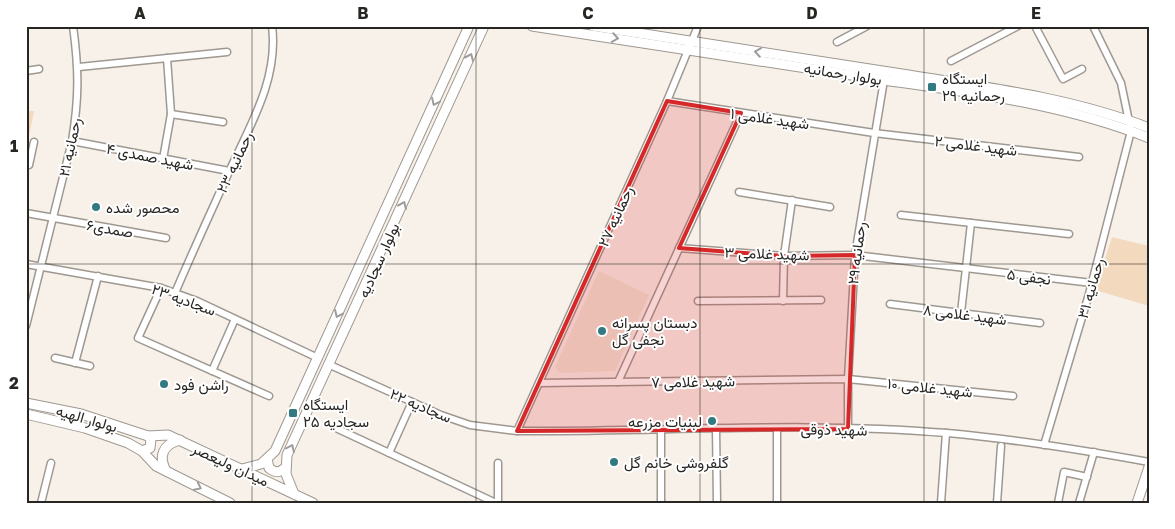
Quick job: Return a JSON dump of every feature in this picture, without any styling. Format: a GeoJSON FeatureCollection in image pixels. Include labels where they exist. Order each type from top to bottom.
{"type":"FeatureCollection","features":[{"type":"Feature","properties":{"kind":"main road","name":"بولوار سجادیه"},"geometry":{"type":"LineString","coordinates":[[268,460],[275,452],[469,26]]}},
{"type":"Feature","properties":{"kind":"main road","name":"بولوار سجادیه"},"geometry":{"type":"LineString","coordinates":[[285,468],[288,455],[484,26]]}},
{"type":"Feature","properties":{"kind":"main road","name":"بولوار رحمانیه"},"geometry":{"type":"LineString","coordinates":[[532,26],[691,45]]}},
{"type":"Feature","properties":{"kind":"main road","name":"بولوار رحمانیه"},"geometry":{"type":"LineString","coordinates":[[593,26],[691,45],[884,76],[1058,101],[1129,120],[1149,128]]}},
{"type":"Feature","properties":{"kind":"main road","name":"بولوار رحمانیه"},"geometry":{"type":"LineString","coordinates":[[884,76],[1054,108],[1149,138]]}},
{"type":"Feature","properties":{"kind":"main road","name":"بولوار الهیه"},"geometry":{"type":"LineString","coordinates":[[26,403],[81,414],[148,436]]}},
{"type":"Feature","properties":{"kind":"main road","name":"بولوار الهیه"},"geometry":{"type":"LineString","coordinates":[[26,414],[84,428],[128,443],[142,451]]}},
{"type":"Feature","properties":{"kind":"main road","name":"میدان ولیعصر"},"geometry":{"type":"LineString","coordinates":[[148,436],[168,435],[313,503]]}},
{"type":"Feature","properties":{"kind":"main road"},"geometry":{"type":"LineString","coordinates":[[148,436],[151,439],[150,448],[142,451],[156,466],[230,503]]}},
{"type":"Feature","properties":{"kind":"main road"},"geometry":{"type":"LineString","coordinates":[[166,472],[162,464],[162,455],[165,447],[172,442],[180,440]]}},
{"type":"Feature","properties":{"kind":"main road"},"geometry":{"type":"LineString","coordinates":[[242,469],[254,467],[268,460],[269,468],[273,471],[282,471],[285,468],[287,479],[294,494]]}},
{"type":"Feature","properties":{"kind":"main road"},"geometry":{"type":"LineString","coordinates":[[1137,503],[1149,467]]}},
{"type":"Feature","properties":{"kind":"street","name":"رحمانیه ۲۱"},"geometry":{"type":"LineString","coordinates":[[26,326],[72,141],[77,112],[79,67],[73,26]]}},
{"type":"Feature","properties":{"kind":"street","name":"رحمانیه ۲۳"},"geometry":{"type":"LineString","coordinates":[[174,293],[267,86],[273,60],[272,26]]}},
{"type":"Feature","properties":{"kind":"street","name":"رحمانیه ۲۷"},"geometry":{"type":"LineString","coordinates":[[517,431],[667,101],[698,26]]}},
{"type":"Feature","properties":{"kind":"street"},"geometry":{"type":"LineString","coordinates":[[836,42],[867,26]]}},
{"type":"Feature","properties":{"kind":"street"},"geometry":{"type":"LineString","coordinates":[[951,61],[1018,26]]}},
{"type":"Feature","properties":{"kind":"street"},"geometry":{"type":"LineString","coordinates":[[1035,26],[1063,79],[1082,69]]}},
{"type":"Feature","properties":{"kind":"street"},"geometry":{"type":"LineString","coordinates":[[1095,27],[1118,75],[1131,131]]}},
{"type":"Feature","properties":{"kind":"street"},"geometry":{"type":"LineString","coordinates":[[79,67],[227,52]]}},
{"type":"Feature","properties":{"kind":"street"},"geometry":{"type":"LineString","coordinates":[[163,159],[171,114],[167,58]]}},
{"type":"Feature","properties":{"kind":"street"},"geometry":{"type":"LineString","coordinates":[[26,72],[39,69]]}},
{"type":"Feature","properties":{"kind":"street","name":"رحمانیه ۲۹"},"geometry":{"type":"LineString","coordinates":[[848,429],[848,379],[855,254],[884,76]]}},
{"type":"Feature","properties":{"kind":"street","name":"شهید غلامی ۱"},"geometry":{"type":"LineString","coordinates":[[667,101],[741,114],[874,133]]}},
{"type":"Feature","properties":{"kind":"street"},"geometry":{"type":"LineString","coordinates":[[171,114],[223,122]]}},
{"type":"Feature","properties":{"kind":"street"},"geometry":{"type":"LineString","coordinates":[[618,382],[741,114]]}},
{"type":"Feature","properties":{"kind":"street","name":"رحمانیه ۳۱"},"geometry":{"type":"LineString","coordinates":[[1044,445],[1092,283],[1131,131]]}},
{"type":"Feature","properties":{"kind":"street","name":"شهید غلامی ۲"},"geometry":{"type":"LineString","coordinates":[[874,133],[1078,157]]}},
{"type":"Feature","properties":{"kind":"street","name":"شهید صمدی ۴"},"geometry":{"type":"LineString","coordinates":[[72,141],[229,171]]}},
{"type":"Feature","properties":{"kind":"street"},"geometry":{"type":"LineString","coordinates":[[26,164],[29,165],[34,142]]}},
{"type":"Feature","properties":{"kind":"street"},"geometry":{"type":"LineString","coordinates":[[739,192],[830,207]]}},
{"type":"Feature","properties":{"kind":"street"},"geometry":{"type":"LineString","coordinates":[[783,301],[784,256],[792,200]]}},
{"type":"Feature","properties":{"kind":"street","name":"صمدی۶"},"geometry":{"type":"LineString","coordinates":[[26,213],[166,238]]}},
{"type":"Feature","properties":{"kind":"street"},"geometry":{"type":"LineString","coordinates":[[901,215],[1069,234]]}},
{"type":"Feature","properties":{"kind":"street"},"geometry":{"type":"LineString","coordinates":[[961,314],[971,223]]}},
{"type":"Feature","properties":{"kind":"street","name":"شهید غلامی ۳"},"geometry":{"type":"LineString","coordinates":[[679,248],[784,256],[855,254],[967,268]]}},
{"type":"Feature","properties":{"kind":"street","name":"سجادیه ۲۳"},"geometry":{"type":"LineString","coordinates":[[26,264],[162,288],[235,319],[318,358]]}},
{"type":"Feature","properties":{"kind":"street","name":"نجفی ۵"},"geometry":{"type":"LineString","coordinates":[[967,268],[1092,283]]}},
{"type":"Feature","properties":{"kind":"street"},"geometry":{"type":"LineString","coordinates":[[76,363],[98,276]]}},
{"type":"Feature","properties":{"kind":"street"},"geometry":{"type":"LineString","coordinates":[[162,288],[138,338],[269,396]]}},
{"type":"Feature","properties":{"kind":"street"},"geometry":{"type":"LineString","coordinates":[[698,301],[822,300]]}},
{"type":"Feature","properties":{"kind":"street","name":"شهید غلامی ۸"},"geometry":{"type":"LineString","coordinates":[[890,304],[1040,324]]}},
{"type":"Feature","properties":{"kind":"street"},"geometry":{"type":"LineString","coordinates":[[212,371],[235,319]]}},
{"type":"Feature","properties":{"kind":"street"},"geometry":{"type":"LineString","coordinates":[[55,358],[90,366]]}},
{"type":"Feature","properties":{"kind":"street","name":"سجادیه ۲۲"},"geometry":{"type":"LineString","coordinates":[[330,365],[441,416],[470,425],[517,431]]}},
{"type":"Feature","properties":{"kind":"street","name":"شهید غلامی ۷"},"geometry":{"type":"LineString","coordinates":[[539,383],[848,379]]}},
{"type":"Feature","properties":{"kind":"street","name":"شهید غلامی ۱۰"},"geometry":{"type":"LineString","coordinates":[[848,379],[1013,396]]}},
{"type":"Feature","properties":{"kind":"street"},"geometry":{"type":"LineString","coordinates":[[389,453],[412,402]]}},
{"type":"Feature","properties":{"kind":"street"},"geometry":{"type":"LineString","coordinates":[[716,428],[717,503]]}},
{"type":"Feature","properties":{"kind":"street","name":"شهید ذوقی"},"geometry":{"type":"LineString","coordinates":[[517,431],[716,428],[848,429],[946,433],[1094,452],[1149,462]]}},
{"type":"Feature","properties":{"kind":"street"},"geometry":{"type":"LineString","coordinates":[[338,429],[486,501],[497,503],[498,463]]}},
{"type":"Feature","properties":{"kind":"street"},"geometry":{"type":"LineString","coordinates":[[777,429],[777,503]]}},
{"type":"Feature","properties":{"kind":"street"},"geometry":{"type":"LineString","coordinates":[[661,430],[661,503]]}},
{"type":"Feature","properties":{"kind":"street"},"geometry":{"type":"LineString","coordinates":[[941,503],[946,433]]}},
{"type":"Feature","properties":{"kind":"street"},"geometry":{"type":"LineString","coordinates":[[997,503],[1001,446]]}},
{"type":"Feature","properties":{"kind":"street"},"geometry":{"type":"LineString","coordinates":[[1079,503],[1094,452]]}},
{"type":"Feature","properties":{"kind":"street"},"geometry":{"type":"LineString","coordinates":[[44,502],[51,463]]}},
{"type":"Feature","properties":{"kind":"street"},"geometry":{"type":"LineString","coordinates":[[1058,503],[1064,472],[1087,477]]}},
{"type":"Feature","properties":{"kind":"highlighted area"},"geometry":{"type":"Polygon","coordinates":[[[667,101],[741,113],[679,248],[784,256],[855,255],[848,429],[517,431],[667,101]]]}},
{"type":"Feature","properties":{"kind":"shaded area"},"geometry":{"type":"Polygon","coordinates":[[[26,111],[34,111],[26,151],[26,111]]]}},
{"type":"Feature","properties":{"kind":"shaded area"},"geometry":{"type":"Polygon","coordinates":[[[1112,237],[1149,246],[1149,306],[1095,290],[1112,237]]]}},
{"type":"Feature","properties":{"kind":"shaded area","name":"دبستان پسرانه نجفی گل"},"geometry":{"type":"Polygon","coordinates":[[[599,271],[649,295],[615,371],[560,373],[555,367],[599,271]]]}},
{"type":"Feature","properties":{"kind":"place","name":"ایستگاه رحمانیه ۲۹"},"geometry":{"type":"Point","coordinates":[932,87]}},
{"type":"Feature","properties":{"kind":"place","name":"محصور شده"},"geometry":{"type":"Point","coordinates":[96,207]}},
{"type":"Feature","properties":{"kind":"place","name":"دبستان پسرانه نجفی گل"},"geometry":{"type":"Point","coordinates":[602,331]}},
{"type":"Feature","properties":{"kind":"place","name":"راشن فود"},"geometry":{"type":"Point","coordinates":[164,384]}},
{"type":"Feature","properties":{"kind":"place","name":"ایستگاه سجادیه ۲۵"},"geometry":{"type":"Point","coordinates":[293,413]}},
{"type":"Feature","properties":{"kind":"place","name":"لبنیات مزرعه"},"geometry":{"type":"Point","coordinates":[712,421]}},
{"type":"Feature","properties":{"kind":"place","name":"گلفروشی خانم گل"},"geometry":{"type":"Point","coordinates":[614,462]}}]}
